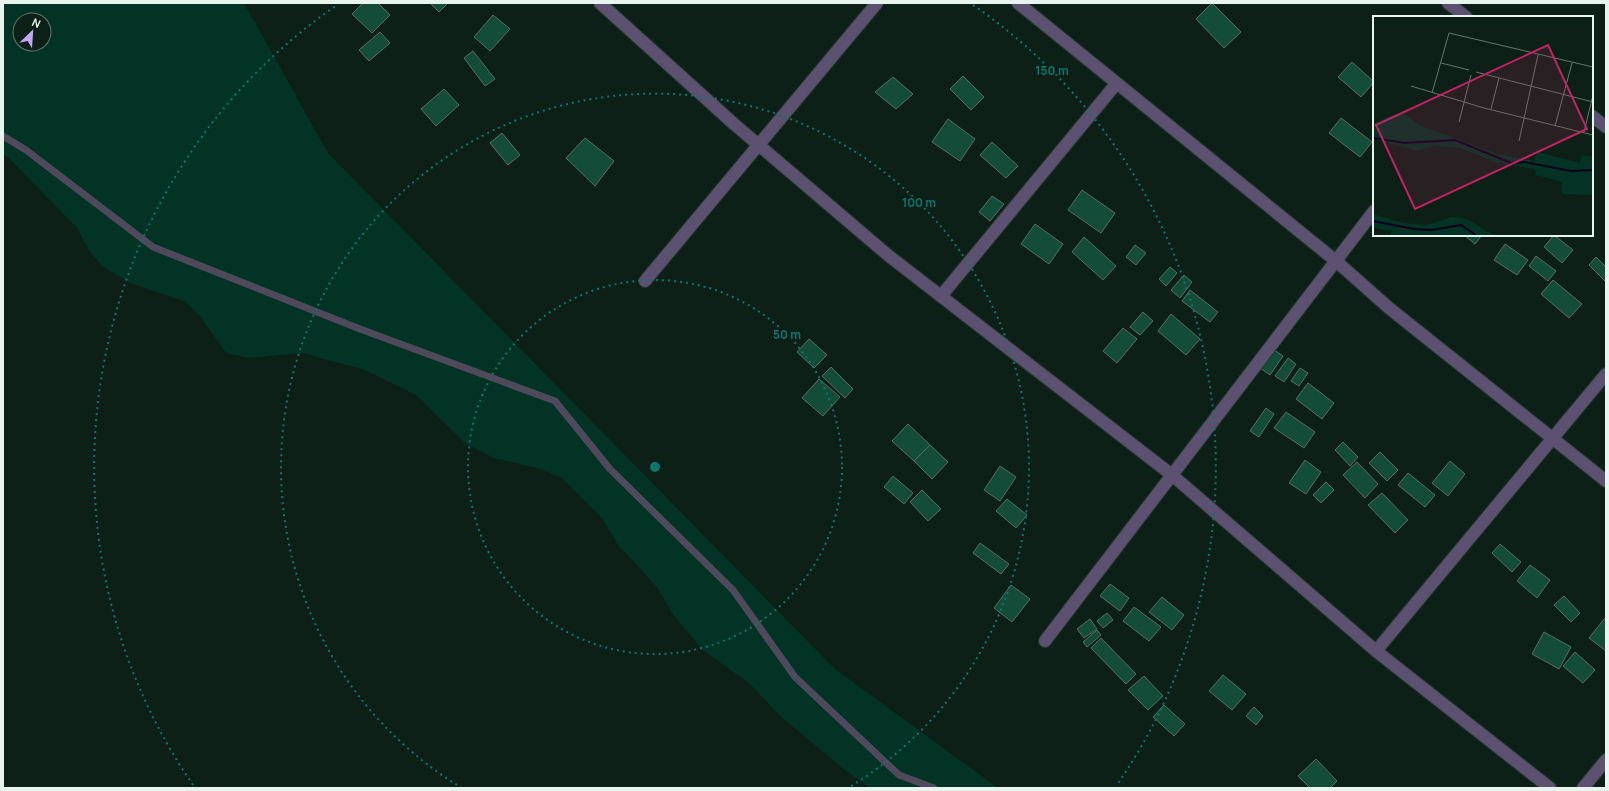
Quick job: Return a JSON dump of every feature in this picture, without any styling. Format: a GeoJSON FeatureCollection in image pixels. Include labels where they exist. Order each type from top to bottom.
{"type":"FeatureCollection","features":[{"type":"Feature","properties":{"kind":"street"},"geometry":{"type":"LineString","coordinates":[[600,3],[759,145],[889,256],[1172,475],[1376,651],[1550,788]]}},
{"type":"Feature","properties":{"kind":"street"},"geometry":{"type":"LineString","coordinates":[[646,281],[877,3]]}},
{"type":"Feature","properties":{"kind":"street"},"geometry":{"type":"LineString","coordinates":[[1018,3],[1336,261],[1389,308],[1606,481]]}},
{"type":"Feature","properties":{"kind":"street"},"geometry":{"type":"LineString","coordinates":[[1448,3],[1465,16]]}},
{"type":"Feature","properties":{"kind":"street"},"geometry":{"type":"LineString","coordinates":[[941,296],[1116,84]]}},
{"type":"Feature","properties":{"kind":"street"},"geometry":{"type":"LineString","coordinates":[[1593,117],[1606,127]]}},
{"type":"Feature","properties":{"kind":"street"},"geometry":{"type":"LineString","coordinates":[[1045,641],[1373,212]]}},
{"type":"Feature","properties":{"kind":"street"},"geometry":{"type":"LineString","coordinates":[[1376,651],[1606,374]]}},
{"type":"Feature","properties":{"kind":"street"},"geometry":{"type":"LineString","coordinates":[[1583,788],[1606,760]]}},
{"type":"Feature","properties":{"kind":"green space"},"geometry":{"type":"Polygon","coordinates":[[[3,3],[244,3],[328,153],[835,669],[998,788],[870,788],[845,770],[779,715],[749,683],[703,650],[674,616],[657,587],[619,546],[602,518],[562,478],[541,469],[494,458],[465,443],[416,395],[365,370],[303,353],[248,358],[226,353],[200,316],[184,301],[130,283],[102,266],[88,249],[78,229],[8,157],[3,154],[3,3]]]}},
{"type":"Feature","properties":{"kind":"building"},"geometry":{"type":"Polygon","coordinates":[[[363,3],[378,3],[390,15],[372,33],[352,14],[363,3]]]}},
{"type":"Feature","properties":{"kind":"building"},"geometry":{"type":"Polygon","coordinates":[[[430,3],[448,3],[439,12],[430,3]]]}},
{"type":"Feature","properties":{"kind":"building"},"geometry":{"type":"Polygon","coordinates":[[[1212,3],[1241,32],[1224,48],[1196,19],[1212,3]]]}},
{"type":"Feature","properties":{"kind":"building"},"geometry":{"type":"Polygon","coordinates":[[[493,15],[510,29],[490,51],[474,37],[493,15]]]}},
{"type":"Feature","properties":{"kind":"building"},"geometry":{"type":"Polygon","coordinates":[[[380,32],[390,43],[369,61],[359,50],[380,32]]]}},
{"type":"Feature","properties":{"kind":"building"},"geometry":{"type":"Polygon","coordinates":[[[473,51],[495,79],[485,86],[464,58],[473,51]]]}},
{"type":"Feature","properties":{"kind":"building"},"geometry":{"type":"Polygon","coordinates":[[[1352,62],[1373,81],[1373,83],[1361,97],[1338,77],[1352,62]]]}},
{"type":"Feature","properties":{"kind":"building"},"geometry":{"type":"Polygon","coordinates":[[[963,76],[984,97],[971,110],[950,89],[963,76]]]}},
{"type":"Feature","properties":{"kind":"building"},"geometry":{"type":"Polygon","coordinates":[[[893,77],[913,94],[896,109],[875,92],[893,77]]]}},
{"type":"Feature","properties":{"kind":"building"},"geometry":{"type":"Polygon","coordinates":[[[444,89],[459,105],[436,126],[421,109],[444,89]]]}},
{"type":"Feature","properties":{"kind":"building"},"geometry":{"type":"Polygon","coordinates":[[[1341,118],[1372,142],[1360,157],[1329,133],[1341,118]]]}},
{"type":"Feature","properties":{"kind":"building"},"geometry":{"type":"Polygon","coordinates":[[[948,119],[975,139],[960,161],[932,142],[948,119]]]}},
{"type":"Feature","properties":{"kind":"building"},"geometry":{"type":"Polygon","coordinates":[[[502,133],[520,155],[508,165],[490,143],[502,133]]]}},
{"type":"Feature","properties":{"kind":"building"},"geometry":{"type":"Polygon","coordinates":[[[585,138],[614,161],[595,186],[566,158],[585,138]]]}},
{"type":"Feature","properties":{"kind":"building"},"geometry":{"type":"Polygon","coordinates":[[[992,142],[1018,166],[1006,178],[980,155],[992,142]]]}},
{"type":"Feature","properties":{"kind":"building"},"geometry":{"type":"Polygon","coordinates":[[[1082,190],[1115,213],[1101,233],[1068,210],[1082,190]]]}},
{"type":"Feature","properties":{"kind":"building"},"geometry":{"type":"Polygon","coordinates":[[[992,196],[1004,204],[990,221],[979,212],[992,196]]]}},
{"type":"Feature","properties":{"kind":"building"},"geometry":{"type":"Polygon","coordinates":[[[1035,224],[1063,244],[1049,264],[1021,244],[1035,224]]]}},
{"type":"Feature","properties":{"kind":"building"},"geometry":{"type":"Polygon","coordinates":[[[1465,236],[1481,236],[1475,244],[1465,236]]]}},
{"type":"Feature","properties":{"kind":"building"},"geometry":{"type":"Polygon","coordinates":[[[1553,236],[1555,236],[1573,250],[1562,263],[1544,247],[1553,236]]]}},
{"type":"Feature","properties":{"kind":"building"},"geometry":{"type":"Polygon","coordinates":[[[1084,237],[1116,266],[1103,280],[1072,252],[1084,237]]]}},
{"type":"Feature","properties":{"kind":"building"},"geometry":{"type":"Polygon","coordinates":[[[1505,244],[1528,260],[1517,275],[1494,260],[1505,244]]]}},
{"type":"Feature","properties":{"kind":"building"},"geometry":{"type":"Polygon","coordinates":[[[1135,245],[1146,253],[1136,265],[1126,257],[1135,245]]]}},
{"type":"Feature","properties":{"kind":"building"},"geometry":{"type":"Polygon","coordinates":[[[1536,256],[1556,271],[1548,281],[1529,266],[1536,256]]]}},
{"type":"Feature","properties":{"kind":"building"},"geometry":{"type":"Polygon","coordinates":[[[1596,257],[1606,267],[1606,282],[1589,265],[1596,257]]]}},
{"type":"Feature","properties":{"kind":"building"},"geometry":{"type":"Polygon","coordinates":[[[1170,267],[1177,273],[1166,286],[1159,279],[1170,267]]]}},
{"type":"Feature","properties":{"kind":"building"},"geometry":{"type":"Polygon","coordinates":[[[1184,275],[1192,282],[1180,298],[1171,290],[1184,275]]]}},
{"type":"Feature","properties":{"kind":"building"},"geometry":{"type":"Polygon","coordinates":[[[1553,280],[1582,304],[1569,318],[1541,294],[1553,280]]]}},
{"type":"Feature","properties":{"kind":"building"},"geometry":{"type":"Polygon","coordinates":[[[1190,290],[1218,312],[1210,322],[1182,301],[1190,290]]]}},
{"type":"Feature","properties":{"kind":"building"},"geometry":{"type":"Polygon","coordinates":[[[1143,312],[1153,321],[1140,335],[1130,327],[1143,312]]]}},
{"type":"Feature","properties":{"kind":"building"},"geometry":{"type":"Polygon","coordinates":[[[1171,314],[1200,339],[1186,355],[1158,331],[1171,314]]]}},
{"type":"Feature","properties":{"kind":"building"},"geometry":{"type":"Polygon","coordinates":[[[1123,328],[1137,339],[1117,363],[1103,351],[1123,328]]]}},
{"type":"Feature","properties":{"kind":"building"},"geometry":{"type":"Polygon","coordinates":[[[809,339],[827,355],[814,368],[797,352],[809,339]]]}},
{"type":"Feature","properties":{"kind":"building"},"geometry":{"type":"Polygon","coordinates":[[[1273,349],[1283,356],[1270,375],[1260,368],[1273,349]]]}},
{"type":"Feature","properties":{"kind":"building"},"geometry":{"type":"Polygon","coordinates":[[[1288,358],[1296,364],[1284,382],[1275,376],[1288,358]]]}},
{"type":"Feature","properties":{"kind":"building"},"geometry":{"type":"Polygon","coordinates":[[[831,367],[853,389],[845,398],[822,376],[831,367]]]}},
{"type":"Feature","properties":{"kind":"building"},"geometry":{"type":"Polygon","coordinates":[[[1300,368],[1308,373],[1299,386],[1291,381],[1300,368]]]}},
{"type":"Feature","properties":{"kind":"building"},"geometry":{"type":"Polygon","coordinates":[[[819,379],[840,397],[823,416],[802,398],[819,379]]]}},
{"type":"Feature","properties":{"kind":"building"},"geometry":{"type":"Polygon","coordinates":[[[1308,383],[1334,403],[1322,419],[1296,399],[1308,383]]]}},
{"type":"Feature","properties":{"kind":"building"},"geometry":{"type":"Polygon","coordinates":[[[1266,408],[1274,414],[1259,437],[1250,431],[1266,408]]]}},
{"type":"Feature","properties":{"kind":"building"},"geometry":{"type":"Polygon","coordinates":[[[1286,412],[1315,432],[1304,448],[1274,428],[1286,412]]]}},
{"type":"Feature","properties":{"kind":"building"},"geometry":{"type":"Polygon","coordinates":[[[908,424],[930,445],[914,461],[892,441],[908,424]]]}},
{"type":"Feature","properties":{"kind":"building"},"geometry":{"type":"Polygon","coordinates":[[[1343,442],[1358,457],[1350,466],[1335,450],[1343,442]]]}},
{"type":"Feature","properties":{"kind":"building"},"geometry":{"type":"Polygon","coordinates":[[[930,445],[948,462],[932,479],[914,461],[930,445]]]}},
{"type":"Feature","properties":{"kind":"building"},"geometry":{"type":"Polygon","coordinates":[[[1380,452],[1398,470],[1387,481],[1369,463],[1380,452]]]}},
{"type":"Feature","properties":{"kind":"building"},"geometry":{"type":"Polygon","coordinates":[[[1305,460],[1321,472],[1306,494],[1289,483],[1305,460]]]}},
{"type":"Feature","properties":{"kind":"building"},"geometry":{"type":"Polygon","coordinates":[[[1450,461],[1465,474],[1448,496],[1432,483],[1450,461]]]}},
{"type":"Feature","properties":{"kind":"building"},"geometry":{"type":"Polygon","coordinates":[[[1357,462],[1378,484],[1365,498],[1343,475],[1357,462]]]}},
{"type":"Feature","properties":{"kind":"building"},"geometry":{"type":"Polygon","coordinates":[[[1000,466],[1016,477],[1000,501],[984,490],[1000,466]]]}},
{"type":"Feature","properties":{"kind":"building"},"geometry":{"type":"Polygon","coordinates":[[[1408,473],[1435,495],[1425,507],[1398,485],[1408,473]]]}},
{"type":"Feature","properties":{"kind":"building"},"geometry":{"type":"Polygon","coordinates":[[[893,476],[913,493],[904,504],[884,487],[893,476]]]}},
{"type":"Feature","properties":{"kind":"building"},"geometry":{"type":"Polygon","coordinates":[[[1326,482],[1334,490],[1321,503],[1313,495],[1326,482]]]}},
{"type":"Feature","properties":{"kind":"building"},"geometry":{"type":"Polygon","coordinates":[[[922,490],[941,509],[928,521],[910,502],[922,490]]]}},
{"type":"Feature","properties":{"kind":"building"},"geometry":{"type":"Polygon","coordinates":[[[1382,493],[1408,520],[1395,533],[1368,505],[1382,493]]]}},
{"type":"Feature","properties":{"kind":"building"},"geometry":{"type":"Polygon","coordinates":[[[1007,499],[1027,515],[1016,528],[996,511],[1007,499]]]}},
{"type":"Feature","properties":{"kind":"building"},"geometry":{"type":"Polygon","coordinates":[[[980,543],[1009,564],[1001,574],[973,553],[980,543]]]}},
{"type":"Feature","properties":{"kind":"building"},"geometry":{"type":"Polygon","coordinates":[[[1500,544],[1521,562],[1512,572],[1492,553],[1500,544]]]}},
{"type":"Feature","properties":{"kind":"building"},"geometry":{"type":"Polygon","coordinates":[[[1530,565],[1550,580],[1537,598],[1517,581],[1530,565]]]}},
{"type":"Feature","properties":{"kind":"building"},"geometry":{"type":"Polygon","coordinates":[[[1110,584],[1129,598],[1120,611],[1100,596],[1110,584]]]}},
{"type":"Feature","properties":{"kind":"building"},"geometry":{"type":"Polygon","coordinates":[[[1011,585],[1030,599],[1012,622],[994,608],[1011,585]]]}},
{"type":"Feature","properties":{"kind":"building"},"geometry":{"type":"Polygon","coordinates":[[[1564,596],[1580,613],[1571,622],[1554,605],[1564,596]]]}},
{"type":"Feature","properties":{"kind":"building"},"geometry":{"type":"Polygon","coordinates":[[[1162,597],[1184,615],[1172,630],[1149,612],[1162,597]]]}},
{"type":"Feature","properties":{"kind":"building"},"geometry":{"type":"Polygon","coordinates":[[[1134,607],[1161,627],[1149,641],[1123,621],[1134,607]]]}},
{"type":"Feature","properties":{"kind":"building"},"geometry":{"type":"Polygon","coordinates":[[[1107,613],[1113,620],[1103,628],[1097,621],[1107,613]]]}},
{"type":"Feature","properties":{"kind":"building"},"geometry":{"type":"Polygon","coordinates":[[[1605,618],[1606,619],[1606,651],[1589,638],[1605,618]]]}},
{"type":"Feature","properties":{"kind":"building"},"geometry":{"type":"Polygon","coordinates":[[[1090,619],[1097,629],[1084,638],[1077,629],[1090,619]]]}},
{"type":"Feature","properties":{"kind":"building"},"geometry":{"type":"Polygon","coordinates":[[[1097,630],[1101,635],[1087,647],[1083,642],[1097,630]]]}},
{"type":"Feature","properties":{"kind":"building"},"geometry":{"type":"Polygon","coordinates":[[[1544,632],[1571,647],[1559,669],[1532,654],[1544,632]]]}},
{"type":"Feature","properties":{"kind":"building"},"geometry":{"type":"Polygon","coordinates":[[[1101,638],[1136,674],[1126,684],[1091,648],[1101,638]]]}},
{"type":"Feature","properties":{"kind":"building"},"geometry":{"type":"Polygon","coordinates":[[[1575,652],[1595,670],[1583,683],[1563,666],[1575,652]]]}},
{"type":"Feature","properties":{"kind":"building"},"geometry":{"type":"Polygon","coordinates":[[[1223,675],[1246,694],[1232,710],[1209,691],[1223,675]]]}},
{"type":"Feature","properties":{"kind":"building"},"geometry":{"type":"Polygon","coordinates":[[[1144,676],[1163,696],[1148,710],[1128,690],[1144,676]]]}},
{"type":"Feature","properties":{"kind":"building"},"geometry":{"type":"Polygon","coordinates":[[[1164,705],[1185,724],[1174,736],[1153,717],[1164,705]]]}},
{"type":"Feature","properties":{"kind":"building"},"geometry":{"type":"Polygon","coordinates":[[[1254,707],[1263,716],[1256,725],[1246,716],[1254,707]]]}},
{"type":"Feature","properties":{"kind":"building"},"geometry":{"type":"Polygon","coordinates":[[[1316,759],[1337,781],[1330,788],[1310,788],[1298,776],[1316,759]]]}},
{"type":"Feature","properties":{"kind":"waterway"},"geometry":{"type":"LineString","coordinates":[[3,136],[26,150],[153,247],[360,329],[555,401],[610,469],[733,590],[795,677],[899,775],[934,788]]}}]}
